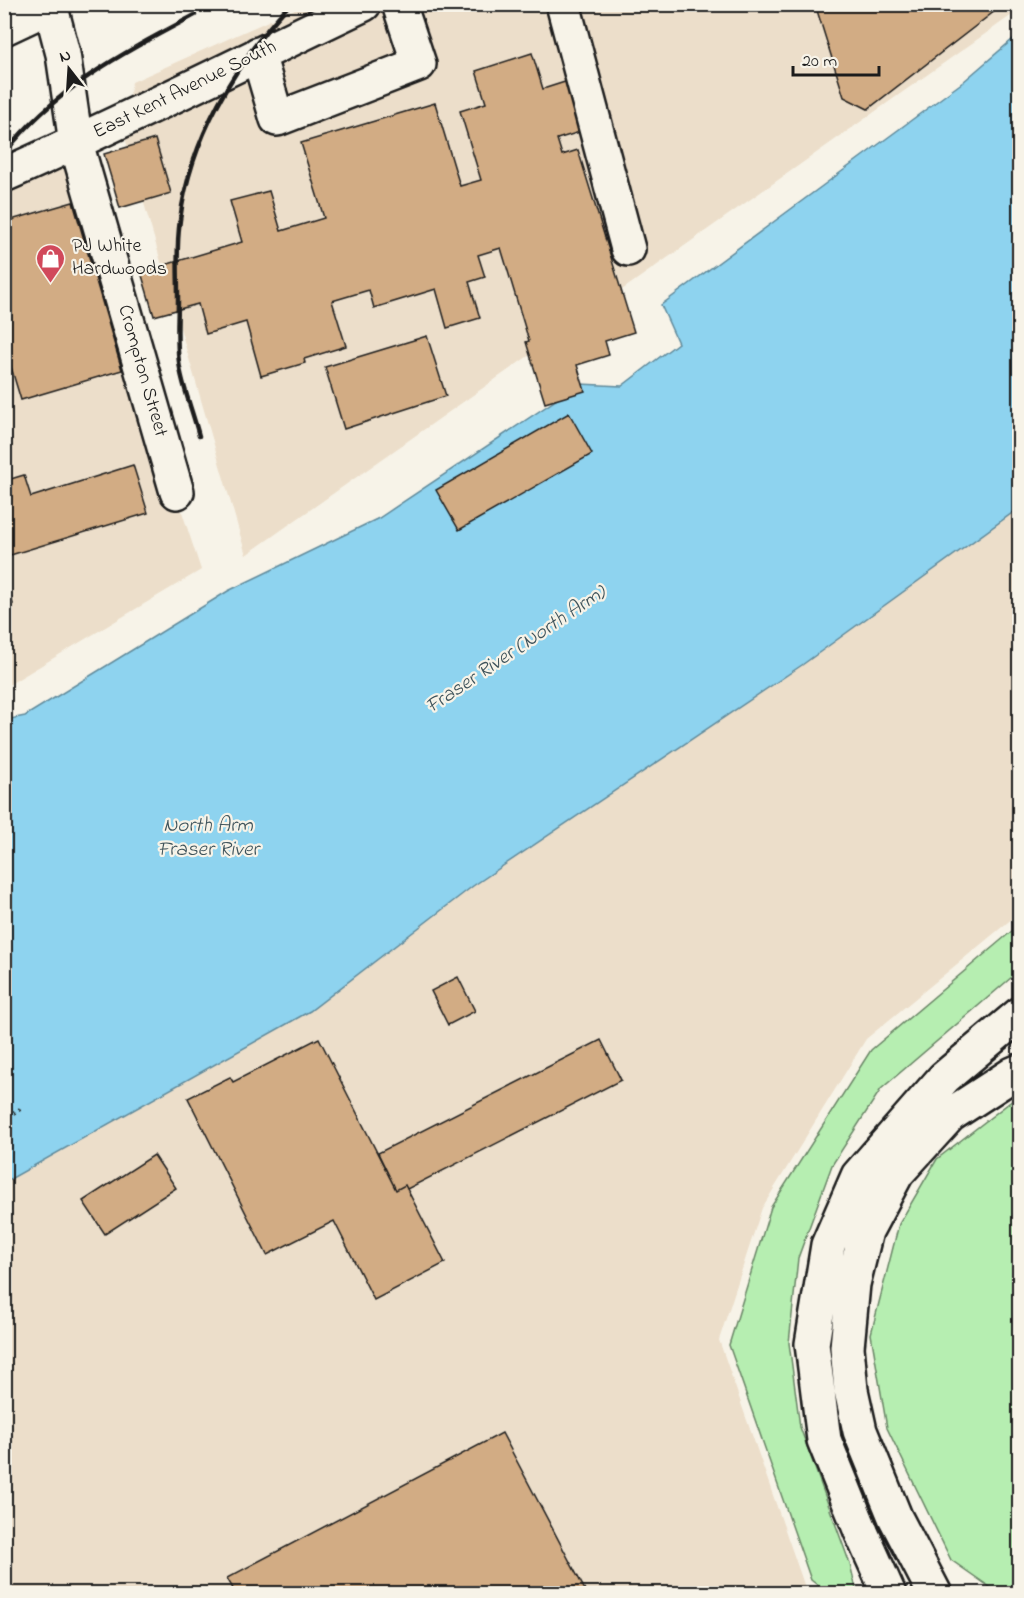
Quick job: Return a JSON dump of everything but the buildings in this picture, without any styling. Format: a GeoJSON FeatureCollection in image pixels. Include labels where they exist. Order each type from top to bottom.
{"type":"FeatureCollection","features":[{"type":"Feature","properties":{"kind":"main road","name":"East Kent Avenue South"},"geometry":{"type":"LineString","coordinates":[[4,176],[364,4]]}},
{"type":"Feature","properties":{"kind":"main road"},"geometry":{"type":"LineString","coordinates":[[258,54],[277,119],[419,64],[399,4]]}},
{"type":"Feature","properties":{"kind":"main road"},"geometry":{"type":"LineString","coordinates":[[563,4],[628,249]]}},
{"type":"Feature","properties":{"kind":"main road"},"geometry":{"type":"LineString","coordinates":[[4,28],[52,5]]}},
{"type":"Feature","properties":{"kind":"main road","name":"Crompton Street"},"geometry":{"type":"LineString","coordinates":[[52,5],[63,54],[76,143],[177,492]]}},
{"type":"Feature","properties":{"kind":"main road"},"geometry":{"type":"LineString","coordinates":[[889,1593],[824,1440],[812,1344],[828,1245],[858,1176],[944,1078],[1020,1014]]}},
{"type":"Feature","properties":{"kind":"main road"},"geometry":{"type":"LineString","coordinates":[[935,1593],[896,1517],[860,1431],[851,1390],[847,1347],[853,1284],[866,1231],[897,1173],[950,1115],[1020,1071]]}},
{"type":"Feature","properties":{"kind":"path"},"geometry":{"type":"LineString","coordinates":[[4,1120],[23,1107]]}},
{"type":"Feature","properties":{"kind":"shaded area"},"geometry":{"type":"Polygon","coordinates":[[[304,5],[1019,5],[1019,10],[246,555],[123,131],[132,82],[304,5]]]}},
{"type":"Feature","properties":{"kind":"shaded area"},"geometry":{"type":"Polygon","coordinates":[[[67,160],[201,570],[5,687],[4,188],[67,160]]]}},
{"type":"Feature","properties":{"kind":"shaded area"},"geometry":{"type":"Polygon","coordinates":[[[1019,508],[1019,913],[866,1039],[762,1208],[719,1340],[807,1593],[5,1593],[4,1182],[310,1011],[473,886],[802,665],[1019,508]]]}},
{"type":"Feature","properties":{"kind":"green space"},"geometry":{"type":"Polygon","coordinates":[[[1019,925],[1019,971],[881,1089],[832,1165],[798,1258],[789,1343],[800,1427],[850,1564],[857,1593],[828,1593],[811,1580],[729,1345],[771,1207],[871,1050],[1019,925]]]}},
{"type":"Feature","properties":{"kind":"green space"},"geometry":{"type":"Polygon","coordinates":[[[1019,1098],[1020,1583],[997,1592],[951,1560],[887,1428],[871,1334],[899,1224],[937,1159],[1013,1100],[1019,1098]]]}},
{"type":"Feature","properties":{"kind":"water","name":"North Arm Fraser River"},"geometry":{"type":"Polygon","coordinates":[[[1019,34],[1019,508],[802,665],[473,886],[310,1011],[5,1182],[5,720],[25,716],[228,591],[379,518],[580,384],[622,386],[678,343],[661,305],[963,82],[1019,34]]]}},
{"type":"Feature","properties":{"kind":"railway"},"geometry":{"type":"LineString","coordinates":[[199,436],[183,380],[178,346],[178,240],[185,190],[205,132],[218,104],[251,51],[290,4]]}},
{"type":"Feature","properties":{"kind":"railway"},"geometry":{"type":"LineString","coordinates":[[4,154],[45,110],[68,91],[116,58],[195,15]]}},
{"type":"Feature","properties":{"kind":"place","name":"PJ White Hardwoods"},"geometry":{"type":"Point","coordinates":[51,284]}},
{"type":"Feature","properties":{"kind":"water label","name":"Fraser River (North Arm)"},"geometry":{"type":"Point","coordinates":[516,650]}}]}
